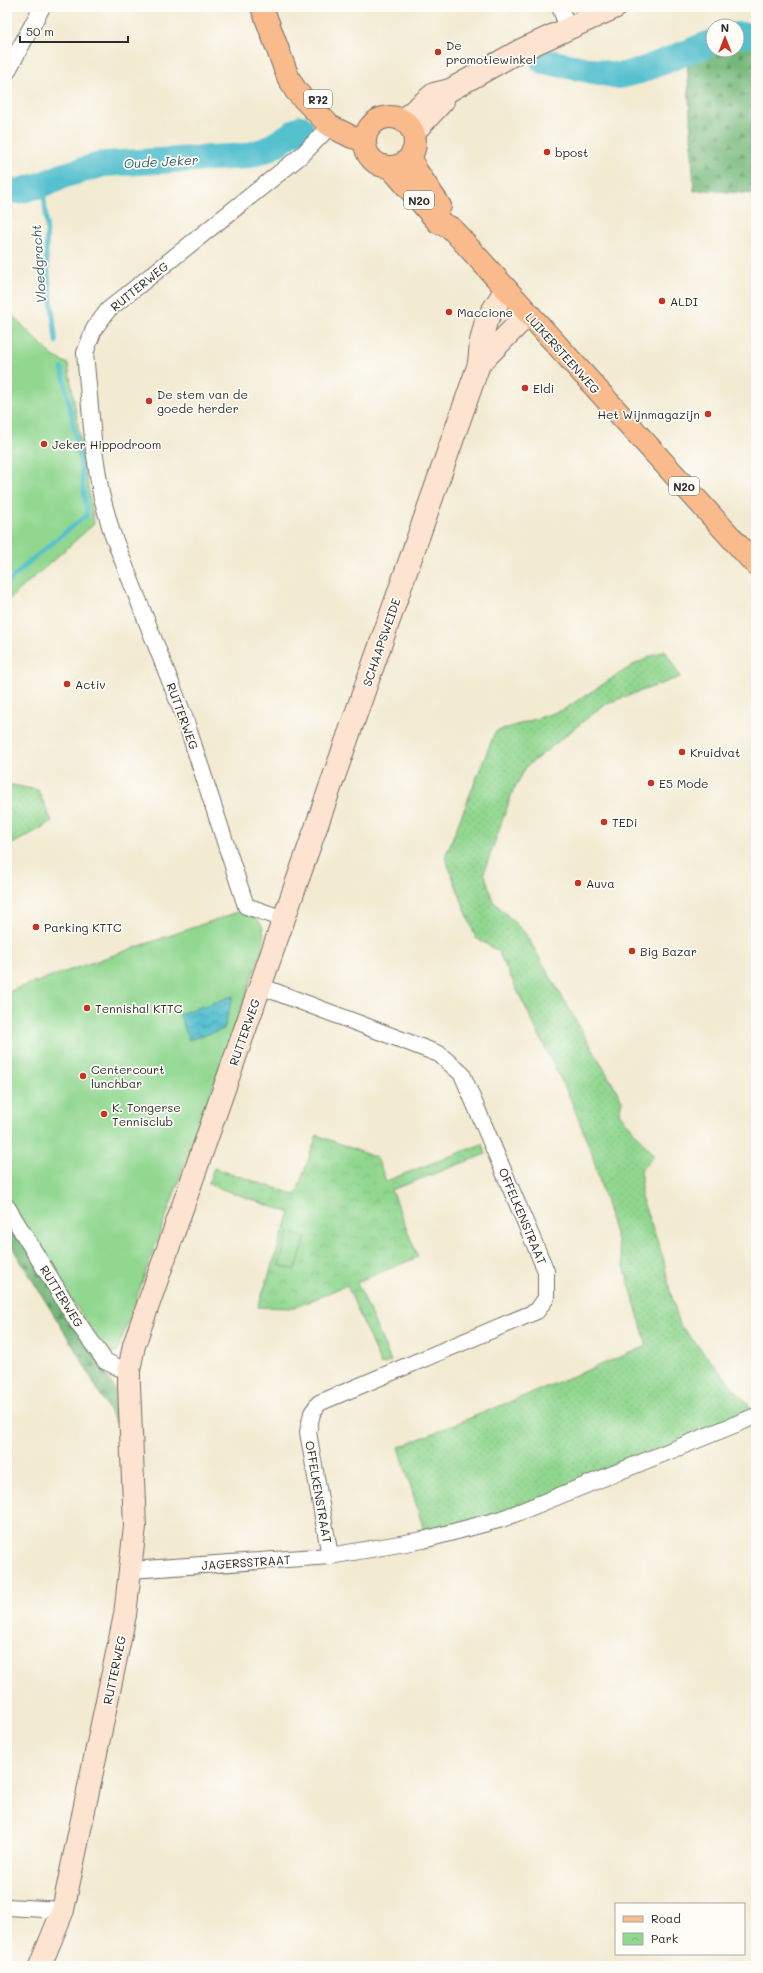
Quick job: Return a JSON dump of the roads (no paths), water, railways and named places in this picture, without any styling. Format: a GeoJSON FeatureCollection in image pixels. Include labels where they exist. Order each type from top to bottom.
{"type":"FeatureCollection","features":[{"type":"Feature","properties":{"kind":"main road","name":"R72"},"geometry":{"type":"LineString","coordinates":[[262,7],[280,52],[288,77],[296,91],[330,126],[352,137],[368,133]]}},
{"type":"Feature","properties":{"kind":"main road","name":"R72"},"geometry":{"type":"LineString","coordinates":[[280,52],[294,75],[315,97],[344,118],[357,123],[368,133]]}},
{"type":"Feature","properties":{"kind":"main road"},"geometry":{"type":"LineString","coordinates":[[386,116],[394,116],[409,126],[416,146],[411,158],[405,163],[391,168],[382,166],[372,159],[365,148],[368,133],[377,120],[386,116]]}},
{"type":"Feature","properties":{"kind":"main road","name":"LUIKERSTEENWEG"},"geometry":{"type":"LineString","coordinates":[[411,158],[431,194],[447,215],[451,228]]}},
{"type":"Feature","properties":{"kind":"main road","name":"LUIKERSTEENWEG"},"geometry":{"type":"LineString","coordinates":[[391,168],[438,222],[451,228],[756,565]]}},
{"type":"Feature","properties":{"kind":"street"},"geometry":{"type":"LineString","coordinates":[[7,72],[42,7]]}},
{"type":"Feature","properties":{"kind":"street"},"geometry":{"type":"LineString","coordinates":[[560,7],[568,28]]}},
{"type":"Feature","properties":{"kind":"street"},"geometry":{"type":"LineString","coordinates":[[409,126],[434,94],[450,90],[521,50],[616,7]]}},
{"type":"Feature","properties":{"kind":"street","name":"RUTTERWEG"},"geometry":{"type":"LineString","coordinates":[[40,1966],[63,1910],[125,1615],[135,1526],[129,1371],[137,1338],[284,919],[246,906],[185,719],[112,533],[101,494],[94,450],[85,353],[94,329],[108,310],[303,154],[330,126]]}},
{"type":"Feature","properties":{"kind":"street","name":"SCHAAPSWEIDE"},"geometry":{"type":"LineString","coordinates":[[284,919],[479,364],[481,340],[486,321],[506,289]]}},
{"type":"Feature","properties":{"kind":"street","name":"SCHAAPSWEIDE"},"geometry":{"type":"LineString","coordinates":[[479,364],[528,314]]}},
{"type":"Feature","properties":{"kind":"street","name":"OFFELKENSTRAAT"},"geometry":{"type":"LineString","coordinates":[[260,986],[439,1054],[462,1074],[546,1271],[546,1298],[537,1311],[319,1403],[312,1414],[308,1432],[330,1556]]}},
{"type":"Feature","properties":{"kind":"street","name":"RUTTERWEG"},"geometry":{"type":"LineString","coordinates":[[7,1207],[78,1323],[105,1361],[117,1368],[129,1371]]}},
{"type":"Feature","properties":{"kind":"street","name":"JAGERSSTRAAT"},"geometry":{"type":"LineString","coordinates":[[131,1570],[330,1556],[424,1540],[502,1519],[756,1416]]}},
{"type":"Feature","properties":{"kind":"street"},"geometry":{"type":"LineString","coordinates":[[7,1906],[63,1910]]}},
{"type":"Feature","properties":{"kind":"water"},"geometry":{"type":"Polygon","coordinates":[[[233,996],[224,1029],[189,1040],[179,1014],[233,996]]]}},
{"type":"Feature","properties":{"kind":"waterway","name":"Oude Jeker"},"geometry":{"type":"LineString","coordinates":[[745,35],[756,35]]}},
{"type":"Feature","properties":{"kind":"waterway","name":"Oude Jeker"},"geometry":{"type":"LineString","coordinates":[[543,61],[619,76],[640,71],[705,45]]}},
{"type":"Feature","properties":{"kind":"waterway","name":"Oude Jeker"},"geometry":{"type":"LineString","coordinates":[[18,191],[38,186],[65,175],[104,164],[247,156],[268,149],[301,128]]}},
{"type":"Feature","properties":{"kind":"waterway","name":"Vloedgracht"},"geometry":{"type":"LineString","coordinates":[[43,184],[47,229],[46,255],[56,342]]}},
{"type":"Feature","properties":{"kind":"waterway","name":"Vloedgracht"},"geometry":{"type":"LineString","coordinates":[[7,583],[30,561],[87,515],[79,454],[62,368]]}},
{"type":"Feature","properties":{"kind":"place","name":"De promotiewinkel"},"geometry":{"type":"Point","coordinates":[438,52]}},
{"type":"Feature","properties":{"kind":"place","name":"bpost"},"geometry":{"type":"Point","coordinates":[547,152]}},
{"type":"Feature","properties":{"kind":"place","name":"ALDI"},"geometry":{"type":"Point","coordinates":[662,301]}},
{"type":"Feature","properties":{"kind":"place","name":"Maccione"},"geometry":{"type":"Point","coordinates":[449,312]}},
{"type":"Feature","properties":{"kind":"place","name":"Eldi"},"geometry":{"type":"Point","coordinates":[525,388]}},
{"type":"Feature","properties":{"kind":"place","name":"De stem van de goede herder"},"geometry":{"type":"Point","coordinates":[149,401]}},
{"type":"Feature","properties":{"kind":"place","name":"Het Wijnmagazijn"},"geometry":{"type":"Point","coordinates":[708,414]}},
{"type":"Feature","properties":{"kind":"place","name":"Jeker Hippodroom"},"geometry":{"type":"Point","coordinates":[44,444]}},
{"type":"Feature","properties":{"kind":"place","name":"Activ"},"geometry":{"type":"Point","coordinates":[67,684]}},
{"type":"Feature","properties":{"kind":"place","name":"Kruidvat"},"geometry":{"type":"Point","coordinates":[682,752]}},
{"type":"Feature","properties":{"kind":"place","name":"E5 Mode"},"geometry":{"type":"Point","coordinates":[651,783]}},
{"type":"Feature","properties":{"kind":"place","name":"TEDi"},"geometry":{"type":"Point","coordinates":[604,822]}},
{"type":"Feature","properties":{"kind":"place","name":"Auva"},"geometry":{"type":"Point","coordinates":[578,883]}},
{"type":"Feature","properties":{"kind":"place","name":"Parking KTTC"},"geometry":{"type":"Point","coordinates":[36,927]}},
{"type":"Feature","properties":{"kind":"place","name":"Big Bazar"},"geometry":{"type":"Point","coordinates":[632,951]}},
{"type":"Feature","properties":{"kind":"place","name":"Tennishal KTTC"},"geometry":{"type":"Point","coordinates":[87,1008]}},
{"type":"Feature","properties":{"kind":"place","name":"Centercourt lunchbar"},"geometry":{"type":"Point","coordinates":[83,1076]}},
{"type":"Feature","properties":{"kind":"place","name":"K. Tongerse Tennisclub"},"geometry":{"type":"Point","coordinates":[104,1114]}}]}
